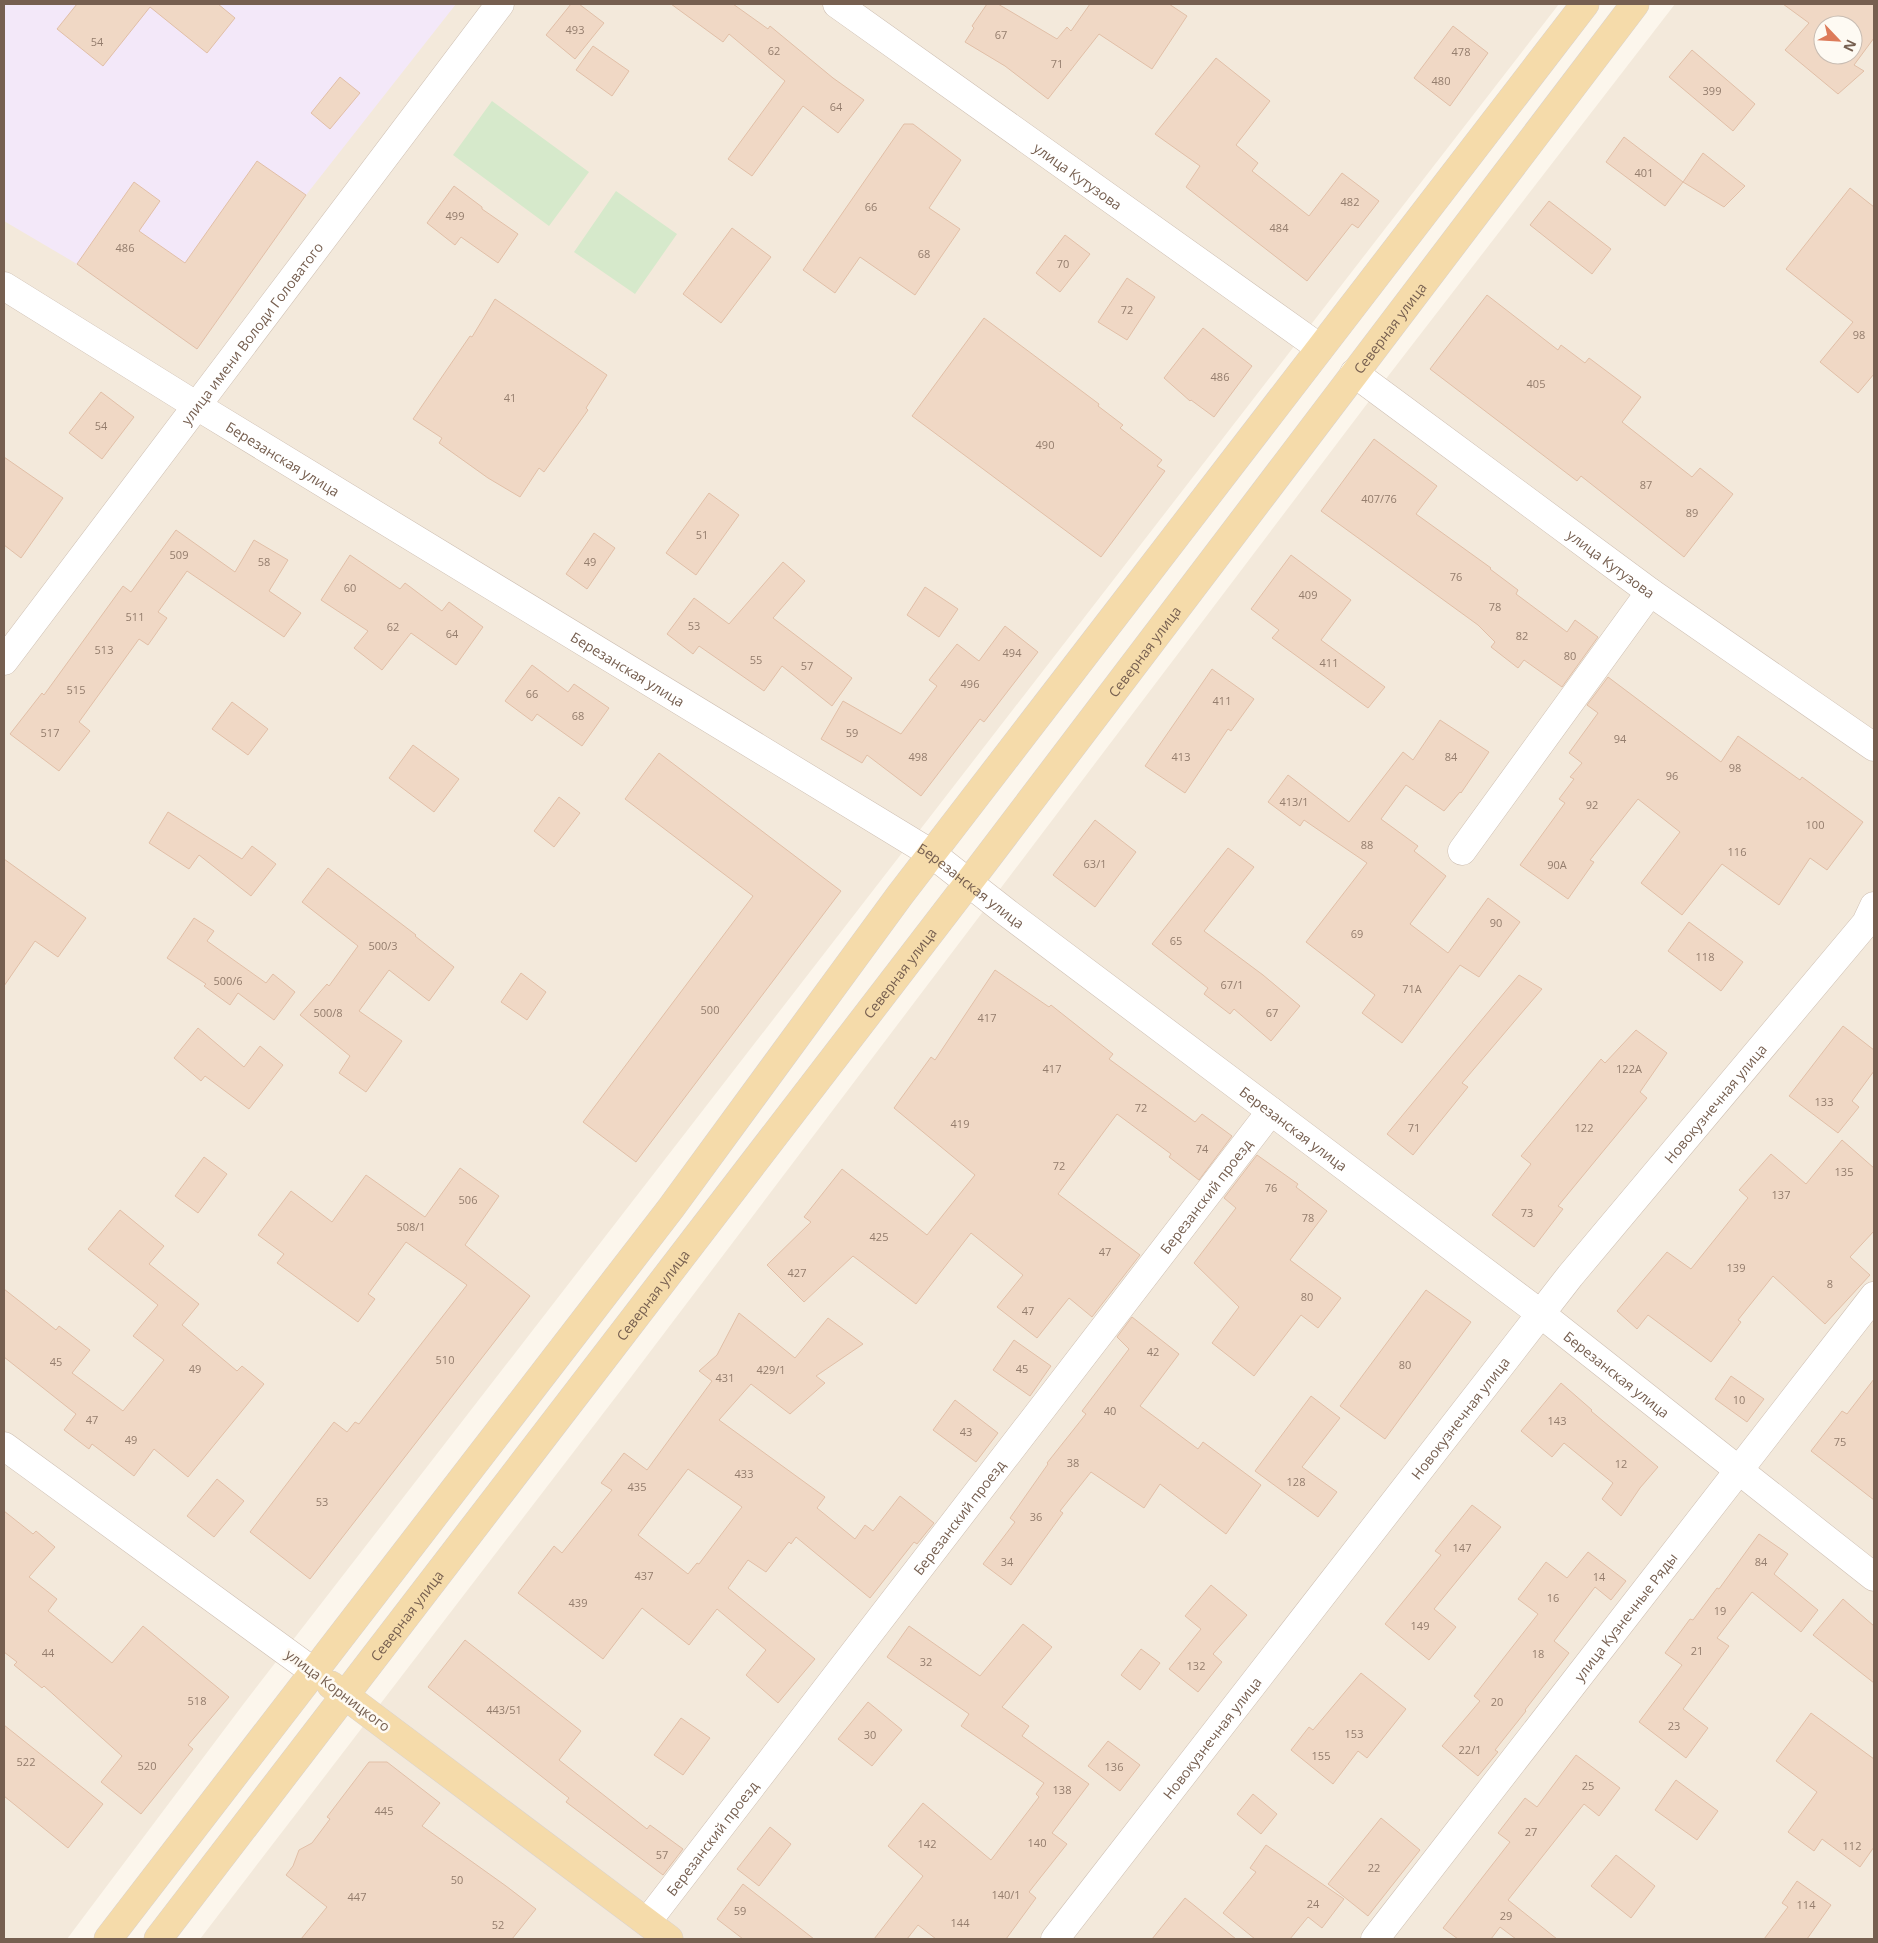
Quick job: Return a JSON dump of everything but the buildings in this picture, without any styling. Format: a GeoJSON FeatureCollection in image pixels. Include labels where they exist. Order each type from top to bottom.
{"type":"FeatureCollection","features":[{"type":"Feature","properties":{"kind":"main road"},"geometry":{"type":"LineString","coordinates":[[108,1939],[671,1208],[932,854],[1584,4]]}},
{"type":"Feature","properties":{"kind":"main road","name":"Северная улица"},"geometry":{"type":"LineString","coordinates":[[158,1939],[969,882],[1635,4]]}},
{"type":"Feature","properties":{"kind":"main road","name":"улица Корницкого"},"geometry":{"type":"LineString","coordinates":[[314,1672],[669,1939]]}},
{"type":"Feature","properties":{"kind":"street","name":"улица имени Володи Головатого"},"geometry":{"type":"LineString","coordinates":[[4,661],[500,4]]}},
{"type":"Feature","properties":{"kind":"street","name":"улица Кутузова"},"geometry":{"type":"LineString","coordinates":[[837,4],[1320,348]]}},
{"type":"Feature","properties":{"kind":"street","name":"Березанская улица"},"geometry":{"type":"LineString","coordinates":[[4,286],[197,406],[932,854],[1006,912],[1541,1314],[1874,1577]]}},
{"type":"Feature","properties":{"kind":"street","name":"улица Кутузова"},"geometry":{"type":"LineString","coordinates":[[1354,372],[1650,592],[1874,747]]}},
{"type":"Feature","properties":{"kind":"street"},"geometry":{"type":"LineString","coordinates":[[1462,851],[1650,592]]}},
{"type":"Feature","properties":{"kind":"street","name":"Новокузнечная улица"},"geometry":{"type":"LineString","coordinates":[[1056,1939],[1570,1276],[1866,924],[1874,906]]}},
{"type":"Feature","properties":{"kind":"street","name":"Березанский проезд"},"geometry":{"type":"LineString","coordinates":[[646,1922],[1271,1111]]}},
{"type":"Feature","properties":{"kind":"street","name":"улица Кузнечные Ряды"},"geometry":{"type":"LineString","coordinates":[[1375,1939],[1874,1296]]}},
{"type":"Feature","properties":{"kind":"street","name":"улица Корницкого"},"geometry":{"type":"LineString","coordinates":[[4,1446],[314,1672]]}},
{"type":"Feature","properties":{"kind":"shaded area"},"geometry":{"type":"Polygon","coordinates":[[[4,4],[1559,4],[245,1702],[67,1939],[4,1939],[4,4]]]}},
{"type":"Feature","properties":{"kind":"shaded area"},"geometry":{"type":"Polygon","coordinates":[[[4,4],[456,4],[306,195],[197,349],[77,264],[4,221],[4,4]]]}},
{"type":"Feature","properties":{"kind":"shaded area"},"geometry":{"type":"Polygon","coordinates":[[[1675,4],[1874,4],[1874,1939],[200,1939],[628,1381],[1382,384],[1675,4]]]}},
{"type":"Feature","properties":{"kind":"green space"},"geometry":{"type":"Polygon","coordinates":[[[492,101],[589,172],[549,226],[453,155],[492,101]]]}},
{"type":"Feature","properties":{"kind":"green space"},"geometry":{"type":"Polygon","coordinates":[[[616,191],[677,234],[635,294],[574,252],[616,191]]]}}]}
